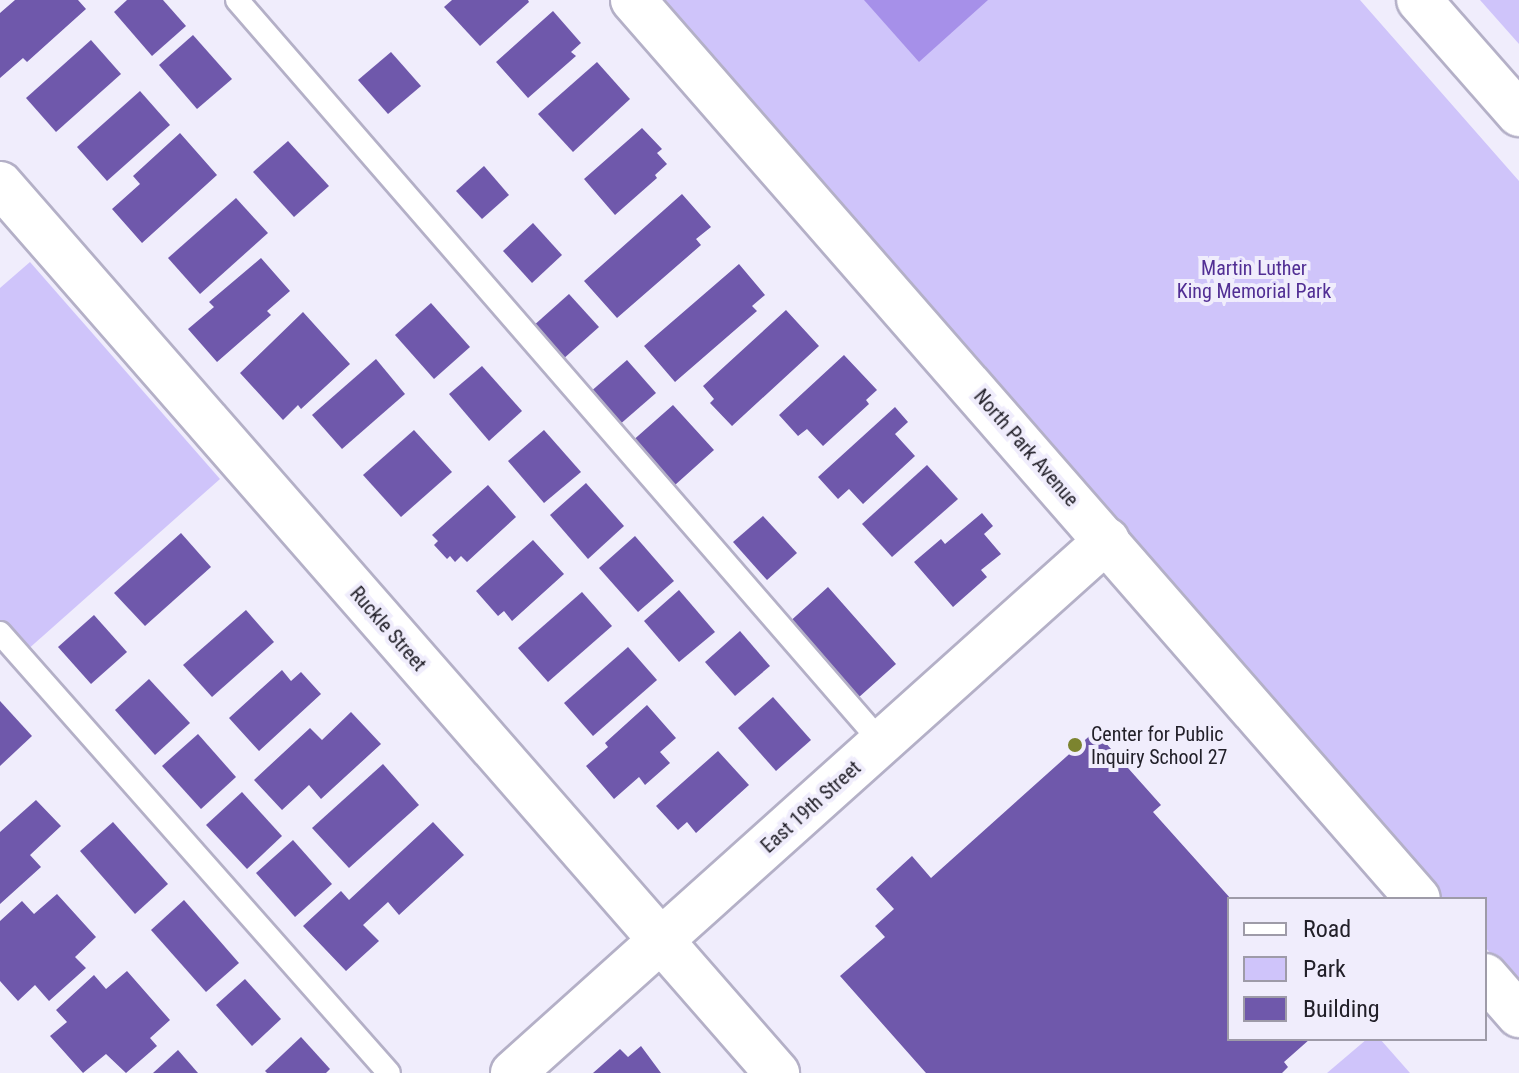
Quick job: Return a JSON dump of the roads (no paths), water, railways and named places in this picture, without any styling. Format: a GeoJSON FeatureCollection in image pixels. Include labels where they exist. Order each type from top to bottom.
{"type":"FeatureCollection","features":[{"type":"Feature","properties":{"kind":"street","name":"North Park Avenue"},"geometry":{"type":"LineString","coordinates":[[633,0],[1416,897]]}},
{"type":"Feature","properties":{"kind":"street"},"geometry":{"type":"LineString","coordinates":[[1419,0],[1519,114]]}},
{"type":"Feature","properties":{"kind":"street","name":"Ruckle Street"},"geometry":{"type":"LineString","coordinates":[[0,184],[777,1073]]}},
{"type":"Feature","properties":{"kind":"street","name":"East 19th Street"},"geometry":{"type":"LineString","coordinates":[[513,1073],[1107,540]]}},
{"type":"Feature","properties":{"kind":"street"},"geometry":{"type":"LineString","coordinates":[[1487,978],[1519,1015]]}},
{"type":"Feature","properties":{"kind":"lane"},"geometry":{"type":"LineString","coordinates":[[237,0],[882,743]]}},
{"type":"Feature","properties":{"kind":"lane"},"geometry":{"type":"LineString","coordinates":[[0,633],[389,1073]]}},
{"type":"Feature","properties":{"kind":"place","name":"Center for Public Inquiry School 27"},"geometry":{"type":"Point","coordinates":[1075,745]}},
{"type":"Feature","properties":{"kind":"park label","name":"Martin Luther King Memorial Park"},"geometry":{"type":"Point","coordinates":[1254,280]}}]}
